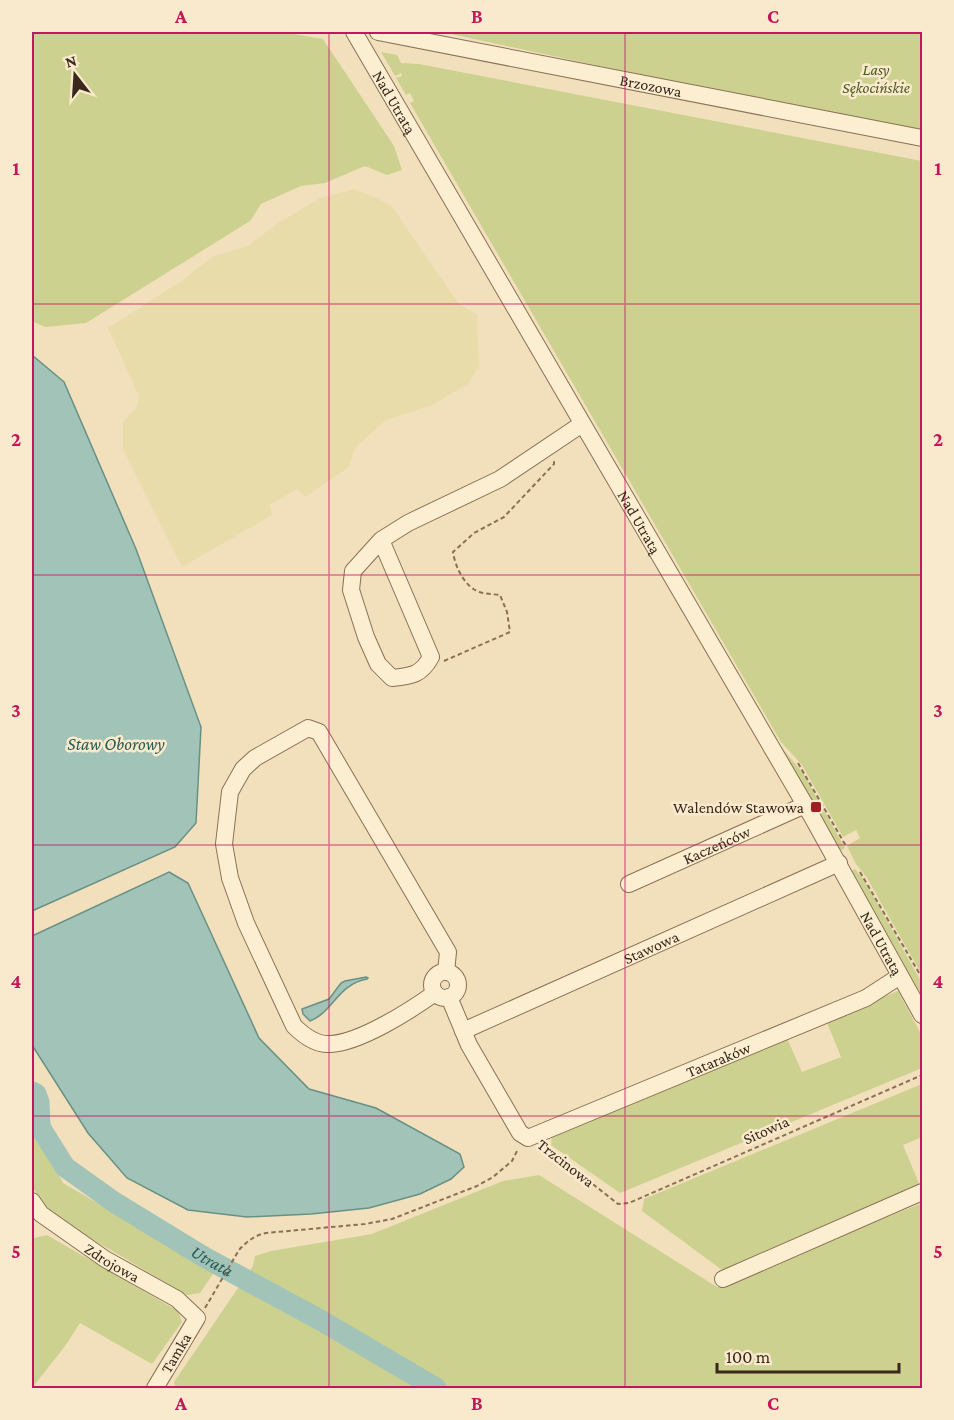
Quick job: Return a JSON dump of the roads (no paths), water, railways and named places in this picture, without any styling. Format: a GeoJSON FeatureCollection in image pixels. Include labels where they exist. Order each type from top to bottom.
{"type":"FeatureCollection","features":[{"type":"Feature","properties":{"kind":"street","name":"Nad Utratą"},"geometry":{"type":"LineString","coordinates":[[354,32],[805,805],[922,1015]]}},
{"type":"Feature","properties":{"kind":"street","name":"Brzozowa"},"geometry":{"type":"LineString","coordinates":[[378,32],[922,138]]}},
{"type":"Feature","properties":{"kind":"street"},"geometry":{"type":"LineString","coordinates":[[381,540],[431,657],[424,670],[407,676],[392,678],[378,664],[366,637],[351,590],[354,571],[381,540],[408,523],[500,479],[582,424]]}},
{"type":"Feature","properties":{"kind":"street"},"geometry":{"type":"LineString","coordinates":[[308,728],[319,732],[448,952],[446,972],[453,975],[457,981],[457,989],[442,995],[351,1041],[329,1045],[306,1038],[294,1026],[246,923],[230,878],[224,844],[230,792],[243,769],[255,758],[308,728]]}},
{"type":"Feature","properties":{"kind":"street","name":"Kaczeńców"},"geometry":{"type":"LineString","coordinates":[[630,884],[805,805]]}},
{"type":"Feature","properties":{"kind":"street","name":"Stawowa"},"geometry":{"type":"LineString","coordinates":[[463,1031],[838,863]]}},
{"type":"Feature","properties":{"kind":"street","name":"Tataraków"},"geometry":{"type":"LineString","coordinates":[[527,1136],[866,998],[900,976]]}},
{"type":"Feature","properties":{"kind":"street","name":"Trzcinowa"},"geometry":{"type":"LineString","coordinates":[[442,995],[469,1045],[527,1136]]}},
{"type":"Feature","properties":{"kind":"street"},"geometry":{"type":"LineString","coordinates":[[723,1279],[922,1192]]}},
{"type":"Feature","properties":{"kind":"street","name":"Zdrojowa"},"geometry":{"type":"LineString","coordinates":[[35,1214],[105,1259],[177,1299],[197,1318]]}},
{"type":"Feature","properties":{"kind":"street","name":"Tamka"},"geometry":{"type":"LineString","coordinates":[[155,1388],[197,1318]]}},
{"type":"Feature","properties":{"kind":"water","name":"Staw Oborowy"},"geometry":{"type":"Polygon","coordinates":[[[32,355],[64,382],[136,549],[201,727],[196,823],[175,847],[32,911],[32,355]]]}},
{"type":"Feature","properties":{"kind":"water"},"geometry":{"type":"Polygon","coordinates":[[[169,872],[188,883],[259,1038],[309,1089],[376,1108],[460,1154],[464,1167],[451,1179],[420,1194],[369,1208],[247,1217],[188,1210],[127,1178],[88,1133],[32,1045],[32,936],[169,872]]]}},
{"type":"Feature","properties":{"kind":"water"},"geometry":{"type":"Polygon","coordinates":[[[368,978],[342,992],[318,1017],[310,1021],[303,1014],[302,1009],[329,999],[341,983],[368,978]]]}},
{"type":"Feature","properties":{"kind":"waterway","name":"Utrata"},"geometry":{"type":"LineString","coordinates":[[32,1092],[36,1094],[39,1102],[40,1127],[65,1167],[114,1202],[204,1257],[322,1321],[436,1388]]}},
{"type":"Feature","properties":{"kind":"place","name":"Walendów Stawowa"},"geometry":{"type":"Point","coordinates":[816,807]}},
{"type":"Feature","properties":{"kind":"park label","name":"Lasy Sękocińskie"},"geometry":{"type":"Point","coordinates":[876,78]}}]}
